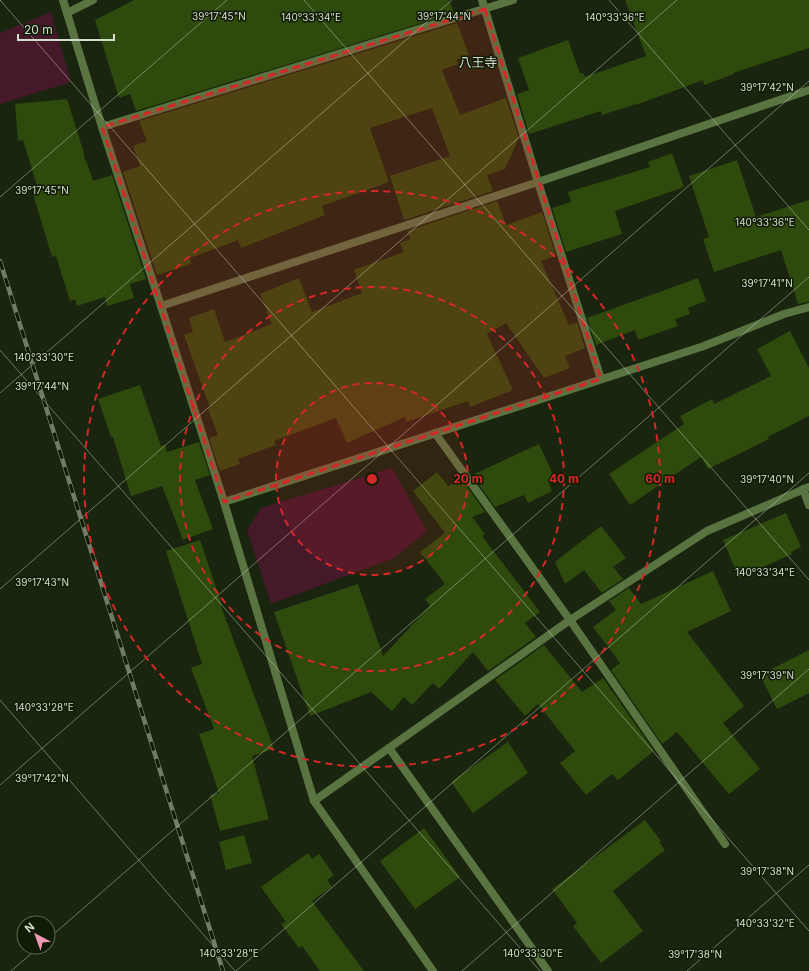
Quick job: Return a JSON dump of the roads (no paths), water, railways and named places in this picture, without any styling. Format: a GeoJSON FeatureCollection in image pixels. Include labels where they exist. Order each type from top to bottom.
{"type":"FeatureCollection","features":[{"type":"Feature","properties":{"kind":"street"},"geometry":{"type":"LineString","coordinates":[[63,0],[102,127],[224,502],[314,801],[432,971]]}},
{"type":"Feature","properties":{"kind":"street"},"geometry":{"type":"LineString","coordinates":[[67,13],[93,0]]}},
{"type":"Feature","properties":{"kind":"street"},"geometry":{"type":"LineString","coordinates":[[482,0],[601,379]]}},
{"type":"Feature","properties":{"kind":"street"},"geometry":{"type":"LineString","coordinates":[[102,127],[513,0]]}},
{"type":"Feature","properties":{"kind":"street"},"geometry":{"type":"LineString","coordinates":[[161,306],[538,182],[809,90]]}},
{"type":"Feature","properties":{"kind":"street"},"geometry":{"type":"LineString","coordinates":[[224,502],[704,346],[784,314],[809,307]]}},
{"type":"Feature","properties":{"kind":"street"},"geometry":{"type":"LineString","coordinates":[[435,433],[570,620],[725,844]]}},
{"type":"Feature","properties":{"kind":"street"},"geometry":{"type":"LineString","coordinates":[[314,801],[570,620],[707,531],[806,488],[809,505]]}},
{"type":"Feature","properties":{"kind":"street"},"geometry":{"type":"LineString","coordinates":[[389,748],[548,971]]}},
{"type":"Feature","properties":{"kind":"railway"},"geometry":{"type":"LineString","coordinates":[[0,261],[223,971]]}},
{"type":"Feature","properties":{"kind":"district","name":"八王寺"},"geometry":{"type":"Point","coordinates":[478,62]}}]}
